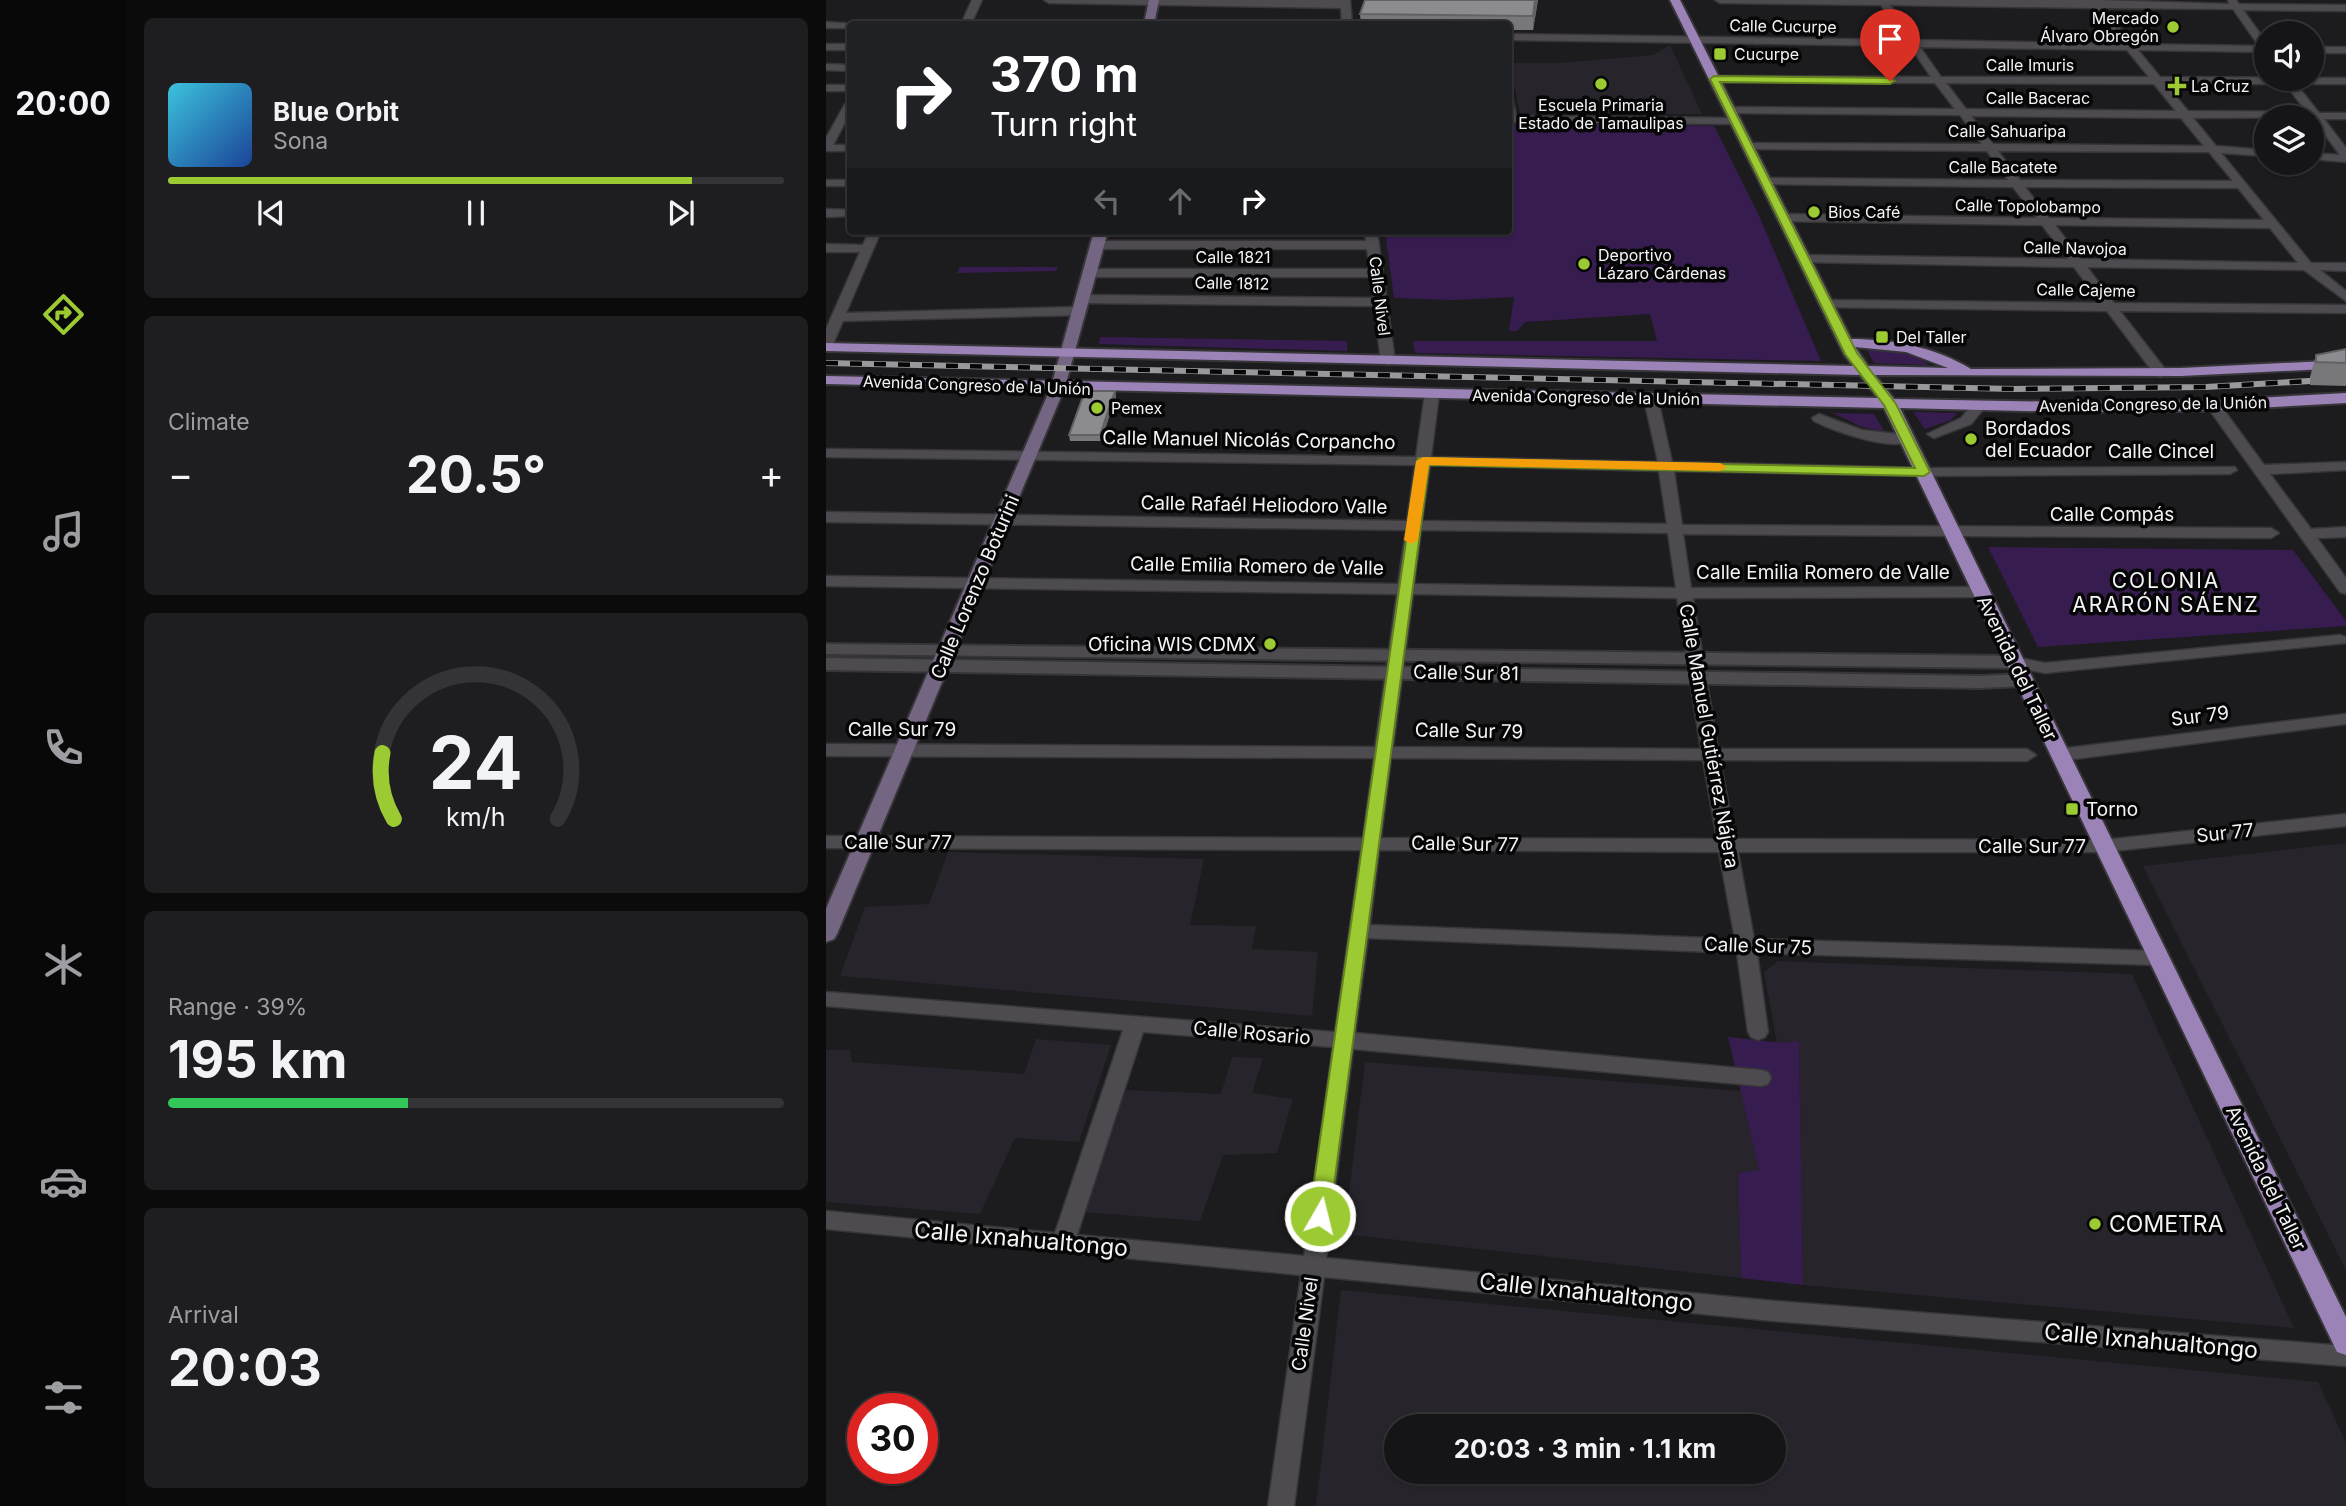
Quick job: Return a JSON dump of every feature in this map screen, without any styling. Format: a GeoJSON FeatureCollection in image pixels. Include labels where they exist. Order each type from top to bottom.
{"type":"FeatureCollection","features":[{"type":"Feature","properties":{"kind":"main road","name":"Avenida del Taller"},"geometry":{"type":"LineString","coordinates":[[1675,0],[1846,343],[1862,371],[1890,404],[2022,680],[2343,1333]]}},
{"type":"Feature","properties":{"kind":"main road"},"geometry":{"type":"LineString","coordinates":[[1150,21],[1153,1]]}},
{"type":"Feature","properties":{"kind":"main road","name":"Calle Lorenzo Boturini"},"geometry":{"type":"LineString","coordinates":[[826,934],[1058,387],[1100,238]]}},
{"type":"Feature","properties":{"kind":"main road"},"geometry":{"type":"LineString","coordinates":[[1846,343],[1901,345],[1934,355],[1969,373]]}},
{"type":"Feature","properties":{"kind":"main road","name":"Avenida Congreso de la Unión"},"geometry":{"type":"LineString","coordinates":[[826,346],[1969,373],[2161,373],[2346,365]]}},
{"type":"Feature","properties":{"kind":"main road","name":"Avenida Congreso de la Unión"},"geometry":{"type":"LineString","coordinates":[[826,380],[1890,404],[2213,405],[2346,398]]}},
{"type":"Feature","properties":{"kind":"street"},"geometry":{"type":"LineString","coordinates":[[966,21],[977,0]]}},
{"type":"Feature","properties":{"kind":"street"},"geometry":{"type":"LineString","coordinates":[[1049,0],[1345,2],[1347,21]]}},
{"type":"Feature","properties":{"kind":"street"},"geometry":{"type":"LineString","coordinates":[[1720,0],[2234,4],[2346,8]]}},
{"type":"Feature","properties":{"kind":"street"},"geometry":{"type":"LineString","coordinates":[[1884,2],[1940,82],[2161,373]]}},
{"type":"Feature","properties":{"kind":"street"},"geometry":{"type":"LineString","coordinates":[[2094,3],[2307,266],[2346,297]]}},
{"type":"Feature","properties":{"kind":"street"},"geometry":{"type":"LineString","coordinates":[[2234,4],[2254,32]]}},
{"type":"Feature","properties":{"kind":"street"},"geometry":{"type":"LineString","coordinates":[[826,25],[847,25]]}},
{"type":"Feature","properties":{"kind":"street","name":"Calle Cucurpe"},"geometry":{"type":"LineString","coordinates":[[1512,37],[2254,49]]}},
{"type":"Feature","properties":{"kind":"street"},"geometry":{"type":"LineString","coordinates":[[826,47],[847,47]]}},
{"type":"Feature","properties":{"kind":"street"},"geometry":{"type":"LineString","coordinates":[[2324,50],[2346,50]]}},
{"type":"Feature","properties":{"kind":"street"},"geometry":{"type":"LineString","coordinates":[[826,67],[847,68]]}},
{"type":"Feature","properties":{"kind":"street","name":"Calle Imuris"},"geometry":{"type":"LineString","coordinates":[[1714,79],[1940,82],[2254,80]]}},
{"type":"Feature","properties":{"kind":"street","name":"Calle Imuris"},"geometry":{"type":"LineString","coordinates":[[2324,80],[2346,81]]}},
{"type":"Feature","properties":{"kind":"street"},"geometry":{"type":"LineString","coordinates":[[826,88],[847,88]]}},
{"type":"Feature","properties":{"kind":"street"},"geometry":{"type":"LineString","coordinates":[[2296,91],[2307,105]]}},
{"type":"Feature","properties":{"kind":"street"},"geometry":{"type":"LineString","coordinates":[[844,109],[830,134],[826,148],[847,148]]}},
{"type":"Feature","properties":{"kind":"street","name":"Calle Bacerac"},"geometry":{"type":"LineString","coordinates":[[1512,119],[1965,114],[2254,116]]}},
{"type":"Feature","properties":{"kind":"street","name":"Calle Bacerac"},"geometry":{"type":"LineString","coordinates":[[2324,116],[2346,116]]}},
{"type":"Feature","properties":{"kind":"street"},"geometry":{"type":"LineString","coordinates":[[2324,127],[2346,157]]}},
{"type":"Feature","properties":{"kind":"street","name":"Calle Sahuaripa"},"geometry":{"type":"LineString","coordinates":[[1747,146],[2214,149],[2254,152]]}},
{"type":"Feature","properties":{"kind":"street"},"geometry":{"type":"LineString","coordinates":[[2324,156],[2346,157]]}},
{"type":"Feature","properties":{"kind":"street","name":"Calle Bacatete"},"geometry":{"type":"LineString","coordinates":[[1765,181],[2241,185]]}},
{"type":"Feature","properties":{"kind":"street"},"geometry":{"type":"LineString","coordinates":[[826,183],[847,183]]}},
{"type":"Feature","properties":{"kind":"street"},"geometry":{"type":"LineString","coordinates":[[826,213],[847,213]]}},
{"type":"Feature","properties":{"kind":"street","name":"Calle Topolobampo"},"geometry":{"type":"LineString","coordinates":[[1783,218],[2272,224]]}},
{"type":"Feature","properties":{"kind":"street"},"geometry":{"type":"LineString","coordinates":[[826,346],[872,235]]}},
{"type":"Feature","properties":{"kind":"street","name":"Calle Nivel"},"geometry":{"type":"LineString","coordinates":[[1372,235],[1388,361]]}},
{"type":"Feature","properties":{"kind":"street"},"geometry":{"type":"LineString","coordinates":[[1100,238],[1373,246]]}},
{"type":"Feature","properties":{"kind":"street"},"geometry":{"type":"LineString","coordinates":[[826,248],[867,248]]}},
{"type":"Feature","properties":{"kind":"street","name":"Calle Navojoa"},"geometry":{"type":"LineString","coordinates":[[1804,259],[2346,267]]}},
{"type":"Feature","properties":{"kind":"street","name":"Calle 1821"},"geometry":{"type":"LineString","coordinates":[[1090,273],[1377,273]]}},
{"type":"Feature","properties":{"kind":"street"},"geometry":{"type":"LineString","coordinates":[[826,298],[846,298]]}},
{"type":"Feature","properties":{"kind":"street","name":"Calle 1812"},"geometry":{"type":"LineString","coordinates":[[838,317],[1081,305],[1381,302]]}},
{"type":"Feature","properties":{"kind":"street","name":"Calle Cajeme"},"geometry":{"type":"LineString","coordinates":[[1826,304],[2346,309]]}},
{"type":"Feature","properties":{"kind":"street","name":"Calle Nivel"},"geometry":{"type":"LineString","coordinates":[[1280,1506],[1432,394]]}},
{"type":"Feature","properties":{"kind":"street","name":"Calle Manuel Gutiérrez Nájera"},"geometry":{"type":"LineString","coordinates":[[1651,399],[1666,466],[1696,668],[1746,946],[1758,1032]]}},
{"type":"Feature","properties":{"kind":"street"},"geometry":{"type":"LineString","coordinates":[[1934,434],[1963,424],[1976,414],[1979,405]]}},
{"type":"Feature","properties":{"kind":"street"},"geometry":{"type":"LineString","coordinates":[[2213,405],[2346,589]]}},
{"type":"Feature","properties":{"kind":"street"},"geometry":{"type":"LineString","coordinates":[[1819,418],[1851,433],[1907,439]]}},
{"type":"Feature","properties":{"kind":"street","name":"Calle Manuel Nicolás Corpancho"},"geometry":{"type":"LineString","coordinates":[[826,453],[1423,461],[1924,472]]}},
{"type":"Feature","properties":{"kind":"street"},"geometry":{"type":"LineString","coordinates":[[2260,470],[2346,466]]}},
{"type":"Feature","properties":{"kind":"street","name":"Calle Cincel"},"geometry":{"type":"LineString","coordinates":[[1924,472],[2230,470]]}},
{"type":"Feature","properties":{"kind":"street","name":"Calle Rafaél Heliodoro Valle"},"geometry":{"type":"LineString","coordinates":[[826,517],[1953,533]]}},
{"type":"Feature","properties":{"kind":"street"},"geometry":{"type":"LineString","coordinates":[[2307,534],[2346,532]]}},
{"type":"Feature","properties":{"kind":"street","name":"Calle Compás"},"geometry":{"type":"LineString","coordinates":[[1953,533],[2271,534]]}},
{"type":"Feature","properties":{"kind":"street","name":"Calle Emilia Romero de Valle"},"geometry":{"type":"LineString","coordinates":[[826,581],[1685,593],[1980,592]]}},
{"type":"Feature","properties":{"kind":"street"},"geometry":{"type":"LineString","coordinates":[[2014,662],[2045,667],[2340,640]]}},
{"type":"Feature","properties":{"kind":"street","name":"Calle Sur 81"},"geometry":{"type":"LineString","coordinates":[[826,649],[945,658],[1696,668],[2014,662]]}},
{"type":"Feature","properties":{"kind":"street","name":"Calle Sur 81"},"geometry":{"type":"LineString","coordinates":[[826,664],[945,658]]}},
{"type":"Feature","properties":{"kind":"street"},"geometry":{"type":"LineString","coordinates":[[2022,680],[2045,667]]}},
{"type":"Feature","properties":{"kind":"street","name":"Calle Sur 81"},"geometry":{"type":"LineString","coordinates":[[1696,668],[1980,682],[2022,680]]}},
{"type":"Feature","properties":{"kind":"street","name":"Sur 79"},"geometry":{"type":"LineString","coordinates":[[2059,755],[2346,719]]}},
{"type":"Feature","properties":{"kind":"street","name":"Calle Sur 79"},"geometry":{"type":"LineString","coordinates":[[826,750],[1382,751],[1711,756],[2027,755]]}},
{"type":"Feature","properties":{"kind":"street","name":"Sur 77"},"geometry":{"type":"LineString","coordinates":[[2104,846],[2346,820]]}},
{"type":"Feature","properties":{"kind":"street","name":"Calle Sur 77"},"geometry":{"type":"LineString","coordinates":[[826,842],[2104,846]]}},
{"type":"Feature","properties":{"kind":"street","name":"Calle Sur 75"},"geometry":{"type":"LineString","coordinates":[[1358,931],[2159,958]]}},
{"type":"Feature","properties":{"kind":"street","name":"Calle Rosario"},"geometry":{"type":"LineString","coordinates":[[826,999],[1343,1040],[1761,1078]]}},
{"type":"Feature","properties":{"kind":"street"},"geometry":{"type":"LineString","coordinates":[[1063,1243],[1136,1023]]}},
{"type":"Feature","properties":{"kind":"street","name":"Calle Ixnahualtongo"},"geometry":{"type":"LineString","coordinates":[[826,1220],[1774,1311],[2346,1356]]}},
{"type":"Feature","properties":{"kind":"shaded area","name":"Escuela Primaria Estado de Tamaulipas"},"geometry":{"type":"Polygon","coordinates":[[[1670,45],[1702,114],[1520,114],[1512,63],[1559,63],[1654,55],[1670,45]]]}},
{"type":"Feature","properties":{"kind":"shaded area","name":"Deportivo Lázaro Cárdenas"},"geometry":{"type":"Polygon","coordinates":[[[1512,123],[1714,126],[1760,218],[1821,361],[1415,353],[1413,341],[1657,341],[1650,314],[1525,322],[1517,331],[1509,331],[1514,297],[1455,300],[1394,298],[1386,235],[1512,235],[1512,123]]]}},
{"type":"Feature","properties":{"kind":"shaded area"},"geometry":{"type":"Polygon","coordinates":[[[960,267],[1058,267],[1056,271],[957,273],[960,267]]]}},
{"type":"Feature","properties":{"kind":"shaded area"},"geometry":{"type":"Polygon","coordinates":[[[1100,337],[1347,341],[1347,351],[1099,344],[1100,337]]]}},
{"type":"Feature","properties":{"kind":"shaded area"},"geometry":{"type":"Polygon","coordinates":[[[1865,346],[1907,353],[1929,365],[1874,363],[1865,346]]]}},
{"type":"Feature","properties":{"kind":"shaded area"},"geometry":{"type":"Polygon","coordinates":[[[1913,412],[1957,413],[1951,420],[1925,429],[1913,412]]]}},
{"type":"Feature","properties":{"kind":"shaded area"},"geometry":{"type":"Polygon","coordinates":[[[1833,413],[1874,414],[1884,431],[1862,427],[1833,413]]]}},
{"type":"Feature","properties":{"kind":"shaded area"},"geometry":{"type":"Polygon","coordinates":[[[1988,547],[2293,550],[2346,621],[2346,626],[2038,647],[1988,547]]]}},
{"type":"Feature","properties":{"kind":"shaded area"},"geometry":{"type":"Polygon","coordinates":[[[2346,843],[2346,1270],[2143,866],[2346,843]]]}},
{"type":"Feature","properties":{"kind":"shaded area"},"geometry":{"type":"Polygon","coordinates":[[[948,852],[1204,859],[1190,925],[1256,926],[1252,949],[1318,952],[1312,1016],[840,976],[865,907],[929,904],[948,852]]]}},
{"type":"Feature","properties":{"kind":"shaded area"},"geometry":{"type":"Polygon","coordinates":[[[1778,961],[2132,974],[2294,1328],[1803,1285],[1799,1042],[1777,1043],[1764,972],[1778,961]]]}},
{"type":"Feature","properties":{"kind":"shaded area"},"geometry":{"type":"Polygon","coordinates":[[[1728,1037],[1782,1043],[1799,1041],[1803,1285],[1741,1278],[1738,1173],[1759,1170],[1728,1037]]]}},
{"type":"Feature","properties":{"kind":"shaded area"},"geometry":{"type":"Polygon","coordinates":[[[1036,1039],[1111,1045],[1079,1142],[1015,1138],[980,1214],[826,1202],[826,1050],[850,1050],[852,1062],[1024,1074],[1036,1039]]]}},
{"type":"Feature","properties":{"kind":"shaded area"},"geometry":{"type":"Polygon","coordinates":[[[1232,1057],[1263,1058],[1252,1093],[1293,1099],[1277,1153],[1223,1155],[1200,1221],[1083,1212],[1126,1090],[1221,1094],[1232,1057]]]}},
{"type":"Feature","properties":{"kind":"shaded area"},"geometry":{"type":"Polygon","coordinates":[[[1365,1062],[1741,1091],[1759,1171],[1738,1173],[1741,1278],[1344,1234],[1365,1062]]]}},
{"type":"Feature","properties":{"kind":"shaded area"},"geometry":{"type":"Polygon","coordinates":[[[1341,1290],[2318,1382],[2346,1443],[2346,1506],[1316,1506],[1341,1290]]]}},
{"type":"Feature","properties":{"kind":"building"},"geometry":{"type":"Polygon","coordinates":[[[1365,0],[1535,0],[1533,16],[1360,14],[1365,0]]]}},
{"type":"Feature","properties":{"kind":"building"},"geometry":{"type":"Polygon","coordinates":[[[2346,349],[2346,363],[2316,362],[2316,355],[2346,349]]]}},
{"type":"Feature","properties":{"kind":"building","name":"Pemex"},"geometry":{"type":"Polygon","coordinates":[[[1085,391],[1115,391],[1100,435],[1069,435],[1085,391]]]}},
{"type":"Feature","properties":{"kind":"railway"},"geometry":{"type":"LineString","coordinates":[[826,363],[2014,389],[2206,387],[2327,380]]}},
{"type":"Feature","properties":{"kind":"slow traffic"},"geometry":{"type":"LineString","coordinates":[[1411,540],[1423,461],[1720,467]]}},
{"type":"Feature","properties":{"kind":"place","name":"Mercado Álvaro Obregón"},"geometry":{"type":"Point","coordinates":[2173,27]}},
{"type":"Feature","properties":{"kind":"place","name":"Cucurpe"},"geometry":{"type":"Point","coordinates":[1720,54]}},
{"type":"Feature","properties":{"kind":"place","name":"Escuela Primaria Estado de Tamaulipas"},"geometry":{"type":"Point","coordinates":[1601,84]}},
{"type":"Feature","properties":{"kind":"place","name":"La Cruz"},"geometry":{"type":"Point","coordinates":[2177,86]}},
{"type":"Feature","properties":{"kind":"place","name":"Bios Café"},"geometry":{"type":"Point","coordinates":[1814,212]}},
{"type":"Feature","properties":{"kind":"place","name":"Deportivo Lázaro Cárdenas"},"geometry":{"type":"Point","coordinates":[1584,264]}},
{"type":"Feature","properties":{"kind":"place","name":"Del Taller"},"geometry":{"type":"Point","coordinates":[1882,337]}},
{"type":"Feature","properties":{"kind":"place","name":"Pemex"},"geometry":{"type":"Point","coordinates":[1097,408]}},
{"type":"Feature","properties":{"kind":"place","name":"Bordados del Ecuador"},"geometry":{"type":"Point","coordinates":[1971,439]}},
{"type":"Feature","properties":{"kind":"place","name":"Oficina WIS CDMX"},"geometry":{"type":"Point","coordinates":[1270,644]}},
{"type":"Feature","properties":{"kind":"place","name":"Torno"},"geometry":{"type":"Point","coordinates":[2072,809]}},
{"type":"Feature","properties":{"kind":"place","name":"COMETRA"},"geometry":{"type":"Point","coordinates":[2095,1224]}},
{"type":"Feature","properties":{"kind":"district","name":"COLONIA ARARÓN SÁENZ"},"geometry":{"type":"Point","coordinates":[2166,592]}},
{"type":"Feature","properties":{"kind":"route"},"geometry":{"type":"LineString","coordinates":[[1320,1216],[1423,461],[1924,472],[1890,404],[1851,354],[1714,79],[1890,81]]}}]}
